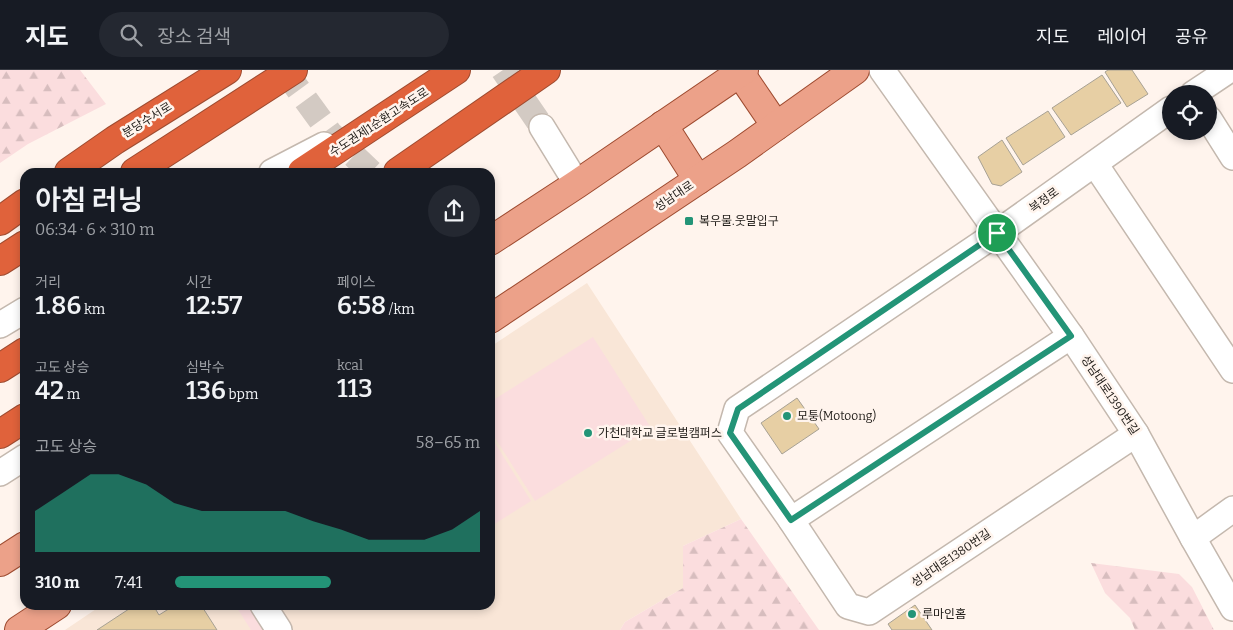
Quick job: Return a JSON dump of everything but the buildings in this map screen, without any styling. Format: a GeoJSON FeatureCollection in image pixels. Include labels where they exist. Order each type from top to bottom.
{"type":"FeatureCollection","features":[{"type":"Feature","properties":{"kind":"highway","name":"분당수서로"},"geometry":{"type":"LineString","coordinates":[[75,168],[115,140],[227,70]]}},
{"type":"Feature","properties":{"kind":"highway"},"geometry":{"type":"LineString","coordinates":[[141,168],[293,70]]}},
{"type":"Feature","properties":{"kind":"highway","name":"수도권제1순환고속도로"},"geometry":{"type":"LineString","coordinates":[[308,168],[456,70]]}},
{"type":"Feature","properties":{"kind":"highway"},"geometry":{"type":"LineString","coordinates":[[404,168],[546,70]]}},
{"type":"Feature","properties":{"kind":"highway"},"geometry":{"type":"LineString","coordinates":[[0,221],[20,207]]}},
{"type":"Feature","properties":{"kind":"highway"},"geometry":{"type":"LineString","coordinates":[[0,261],[20,248]]}},
{"type":"Feature","properties":{"kind":"highway"},"geometry":{"type":"LineString","coordinates":[[0,368],[20,355]]}},
{"type":"Feature","properties":{"kind":"highway"},"geometry":{"type":"LineString","coordinates":[[0,434],[20,421]]}},
{"type":"Feature","properties":{"kind":"main road","name":"성남대로"},"geometry":{"type":"LineString","coordinates":[[495,316],[698,180],[856,70]]}},
{"type":"Feature","properties":{"kind":"main road"},"geometry":{"type":"LineString","coordinates":[[495,238],[742,71],[776,126]]}},
{"type":"Feature","properties":{"kind":"main road"},"geometry":{"type":"LineString","coordinates":[[664,125],[698,180]]}},
{"type":"Feature","properties":{"kind":"main road"},"geometry":{"type":"LineString","coordinates":[[0,562],[20,549]]}},
{"type":"Feature","properties":{"kind":"main road"},"geometry":{"type":"LineString","coordinates":[[19,630],[49,610]]}},
{"type":"Feature","properties":{"kind":"street","name":"성남대로1390번길"},"geometry":{"type":"LineString","coordinates":[[882,70],[1071,336],[1136,434],[1233,608]]}},
{"type":"Feature","properties":{"kind":"street"},"geometry":{"type":"LineString","coordinates":[[1206,85],[1229,70]]}},
{"type":"Feature","properties":{"kind":"street"},"geometry":{"type":"LineString","coordinates":[[280,168],[421,94]]}},
{"type":"Feature","properties":{"kind":"street","name":"복정로"},"geometry":{"type":"LineString","coordinates":[[730,433],[738,409],[997,233],[1162,116]]}},
{"type":"Feature","properties":{"kind":"street"},"geometry":{"type":"LineString","coordinates":[[542,127],[577,184]]}},
{"type":"Feature","properties":{"kind":"street"},"geometry":{"type":"LineString","coordinates":[[1217,132],[1233,157]]}},
{"type":"Feature","properties":{"kind":"street"},"geometry":{"type":"LineString","coordinates":[[1095,164],[1233,370]]}},
{"type":"Feature","properties":{"kind":"street"},"geometry":{"type":"LineString","coordinates":[[0,325],[20,313]]}},
{"type":"Feature","properties":{"kind":"street"},"geometry":{"type":"LineString","coordinates":[[791,520],[1071,336]]}},
{"type":"Feature","properties":{"kind":"street","name":"성남대로1380번길"},"geometry":{"type":"LineString","coordinates":[[730,433],[848,606],[869,612],[1136,434]]}},
{"type":"Feature","properties":{"kind":"street"},"geometry":{"type":"LineString","coordinates":[[0,473],[20,459]]}},
{"type":"Feature","properties":{"kind":"street"},"geometry":{"type":"LineString","coordinates":[[1193,538],[1233,509]]}},
{"type":"Feature","properties":{"kind":"street"},"geometry":{"type":"LineString","coordinates":[[266,610],[279,630]]}},
{"type":"Feature","properties":{"kind":"shaded area","name":"가천대학교 글로벌캠퍼스"},"geometry":{"type":"Polygon","coordinates":[[[587,283],[741,519],[683,546],[683,588],[625,622],[620,630],[65,630],[95,610],[495,610],[495,344],[587,283]]]}},
{"type":"Feature","properties":{"kind":"green space"},"geometry":{"type":"Polygon","coordinates":[[[0,70],[80,70],[106,104],[28,144],[0,163],[0,70]]]}},
{"type":"Feature","properties":{"kind":"green space"},"geometry":{"type":"Polygon","coordinates":[[[593,337],[651,428],[535,501],[495,438],[495,399],[593,337]]]}},
{"type":"Feature","properties":{"kind":"green space"},"geometry":{"type":"Polygon","coordinates":[[[495,443],[531,501],[495,524],[495,443]]]}},
{"type":"Feature","properties":{"kind":"green space"},"geometry":{"type":"Polygon","coordinates":[[[741,519],[819,630],[620,630],[625,622],[683,588],[683,546],[741,519]]]}},
{"type":"Feature","properties":{"kind":"green space"},"geometry":{"type":"Polygon","coordinates":[[[1091,563],[1179,574],[1192,587],[1214,630],[1135,630],[1130,618],[1105,593],[1091,563]]]}},
{"type":"Feature","properties":{"kind":"green space"},"geometry":{"type":"Polygon","coordinates":[[[238,610],[254,610],[267,630],[251,630],[238,610]]]}},
{"type":"Feature","properties":{"kind":"tunnel"},"geometry":{"type":"LineString","coordinates":[[284,70],[330,133],[367,168]]}},
{"type":"Feature","properties":{"kind":"tunnel"},"geometry":{"type":"LineString","coordinates":[[503,70],[542,127]]}},
{"type":"Feature","properties":{"kind":"place","name":"복우물.웃말입구"},"geometry":{"type":"Point","coordinates":[689,221]}},
{"type":"Feature","properties":{"kind":"place","name":"모퉁(Motoong)"},"geometry":{"type":"Point","coordinates":[787,416]}},
{"type":"Feature","properties":{"kind":"place","name":"가천대학교 글로벌캠퍼스"},"geometry":{"type":"Point","coordinates":[588,433]}},
{"type":"Feature","properties":{"kind":"place","name":"루마인홈"},"geometry":{"type":"Point","coordinates":[912,614]}},
{"type":"Feature","properties":{"kind":"route"},"geometry":{"type":"LineString","coordinates":[[997,233],[1071,336],[791,520],[730,433],[738,409],[997,233]]}}]}
